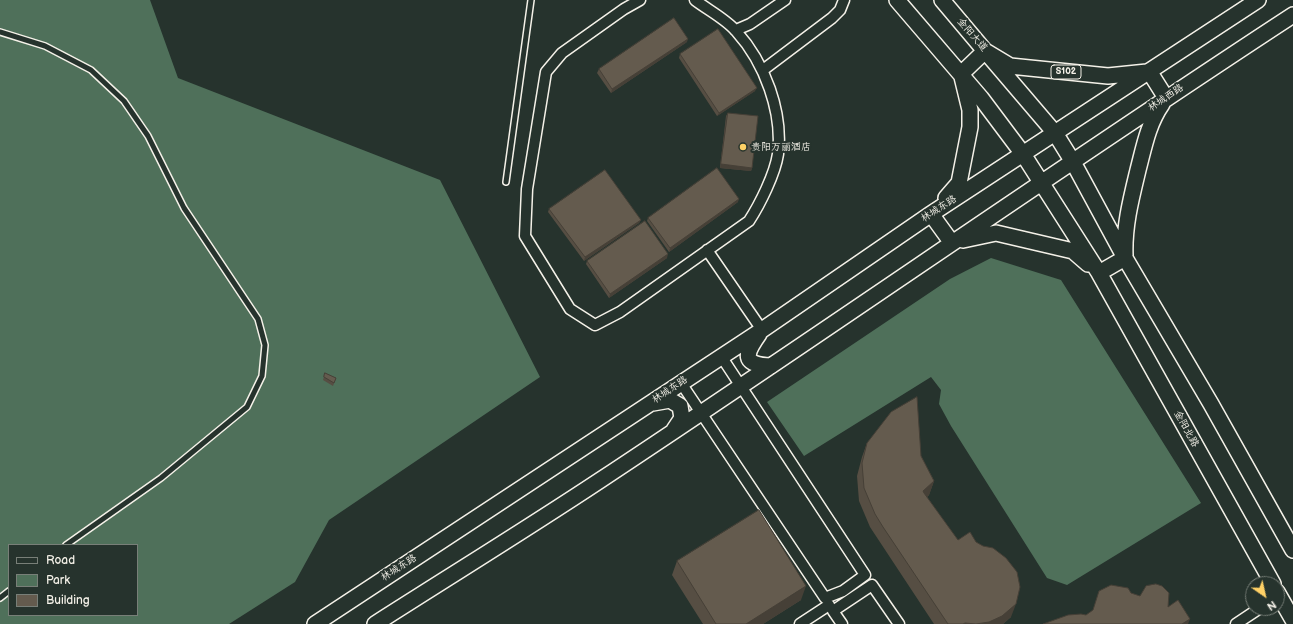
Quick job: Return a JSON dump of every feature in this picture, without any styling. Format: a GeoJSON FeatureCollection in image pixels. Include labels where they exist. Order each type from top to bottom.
{"type":"FeatureCollection","features":[{"type":"Feature","properties":{"kind":"main road"},"geometry":{"type":"LineString","coordinates":[[897,0],[961,74],[970,110],[970,127],[959,183],[932,214],[952,243]]}},
{"type":"Feature","properties":{"kind":"main road","name":"金阳大道"},"geometry":{"type":"LineString","coordinates":[[942,0],[985,51],[1010,66],[1108,76],[1150,71]]}},
{"type":"Feature","properties":{"kind":"main road"},"geometry":{"type":"LineString","coordinates":[[1023,154],[1258,0]]}},
{"type":"Feature","properties":{"kind":"main road","name":"林城西路"},"geometry":{"type":"LineString","coordinates":[[1041,183],[1166,98],[1293,15]]}},
{"type":"Feature","properties":{"kind":"main road"},"geometry":{"type":"LineString","coordinates":[[961,74],[985,51],[1055,133],[1073,162],[1125,258],[1211,404],[1293,550]]}},
{"type":"Feature","properties":{"kind":"main road"},"geometry":{"type":"LineString","coordinates":[[1125,258],[1124,233],[1127,214],[1149,126],[1166,98],[1150,71]]}},
{"type":"Feature","properties":{"kind":"main road","name":"金阳北路"},"geometry":{"type":"LineString","coordinates":[[961,74],[1023,154],[1099,274],[1267,576]]}},
{"type":"Feature","properties":{"kind":"main road","name":"林城东路"},"geometry":{"type":"LineString","coordinates":[[315,624],[762,330],[1023,154]]}},
{"type":"Feature","properties":{"kind":"main road"},"geometry":{"type":"LineString","coordinates":[[375,624],[598,482],[1041,183]]}},
{"type":"Feature","properties":{"kind":"main road"},"geometry":{"type":"LineString","coordinates":[[952,243],[978,235],[996,233],[1073,251],[1099,274],[1125,258]]}},
{"type":"Feature","properties":{"kind":"main road"},"geometry":{"type":"LineString","coordinates":[[762,330],[750,347],[748,354],[752,363],[756,365],[771,366]]}},
{"type":"Feature","properties":{"kind":"main road"},"geometry":{"type":"LineString","coordinates":[[648,404],[670,400],[680,406],[682,418],[672,432]]}},
{"type":"Feature","properties":{"kind":"main road","name":"金阳北路"},"geometry":{"type":"LineString","coordinates":[[1285,607],[1293,620]]}},
{"type":"Feature","properties":{"kind":"street"},"geometry":{"type":"LineString","coordinates":[[640,0],[624,9],[562,53],[546,72],[527,189],[525,236],[570,309],[595,325],[620,312],[749,221],[762,201],[778,155],[776,110],[763,70],[736,30],[695,0]]}},
{"type":"Feature","properties":{"kind":"street"},"geometry":{"type":"LineString","coordinates":[[736,30],[750,24],[785,0]]}},
{"type":"Feature","properties":{"kind":"street"},"geometry":{"type":"LineString","coordinates":[[833,0],[840,10]]}},
{"type":"Feature","properties":{"kind":"street"},"geometry":{"type":"LineString","coordinates":[[763,70],[832,18],[840,10],[844,0]]}},
{"type":"Feature","properties":{"kind":"street"},"geometry":{"type":"LineString","coordinates":[[707,250],[762,330]]}},
{"type":"Feature","properties":{"kind":"street"},"geometry":{"type":"LineString","coordinates":[[721,356],[742,385],[865,575],[899,624]]}},
{"type":"Feature","properties":{"kind":"street"},"geometry":{"type":"LineString","coordinates":[[680,383],[842,624]]}},
{"type":"Feature","properties":{"kind":"street"},"geometry":{"type":"LineString","coordinates":[[829,605],[843,591],[865,575]]}},
{"type":"Feature","properties":{"kind":"street"},"geometry":{"type":"LineString","coordinates":[[800,624],[829,605],[872,585]]}},
{"type":"Feature","properties":{"kind":"street"},"geometry":{"type":"LineString","coordinates":[[1236,624],[1248,616]]}},
{"type":"Feature","properties":{"kind":"lane"},"geometry":{"type":"LineString","coordinates":[[506,182],[531,0]]}},
{"type":"Feature","properties":{"kind":"lane"},"geometry":{"type":"LineString","coordinates":[[0,32],[45,46],[91,70],[124,101],[148,136],[184,208],[258,319],[265,344],[262,376],[247,407],[161,478],[67,544]]}},
{"type":"Feature","properties":{"kind":"lane"},"geometry":{"type":"LineString","coordinates":[[0,598],[8,592]]}},
{"type":"Feature","properties":{"kind":"green space"},"geometry":{"type":"Polygon","coordinates":[[[0,0],[150,0],[178,78],[440,180],[540,377],[329,520],[295,582],[229,624],[0,624],[0,0]]]}},
{"type":"Feature","properties":{"kind":"green space"},"geometry":{"type":"Polygon","coordinates":[[[991,258],[1061,280],[1201,503],[1067,585],[1047,578],[951,426],[939,404],[941,390],[931,377],[804,456],[767,402],[950,279],[991,258]]]}},
{"type":"Feature","properties":{"kind":"building"},"geometry":{"type":"Polygon","coordinates":[[[674,18],[688,39],[612,89],[599,69],[674,18]]]}},
{"type":"Feature","properties":{"kind":"building"},"geometry":{"type":"Polygon","coordinates":[[[718,29],[757,88],[719,113],[680,54],[718,29]]]}},
{"type":"Feature","properties":{"kind":"building"},"geometry":{"type":"Polygon","coordinates":[[[728,113],[758,116],[752,168],[721,164],[728,113]]]}},
{"type":"Feature","properties":{"kind":"building"},"geometry":{"type":"Polygon","coordinates":[[[717,168],[739,199],[670,248],[648,218],[717,168]]]}},
{"type":"Feature","properties":{"kind":"building"},"geometry":{"type":"Polygon","coordinates":[[[605,170],[641,220],[585,257],[549,209],[605,170]]]}},
{"type":"Feature","properties":{"kind":"building"},"geometry":{"type":"Polygon","coordinates":[[[645,221],[668,254],[610,294],[587,261],[645,221]]]}},
{"type":"Feature","properties":{"kind":"building"},"geometry":{"type":"Polygon","coordinates":[[[325,373],[336,378],[334,383],[324,377],[325,373]]]}},
{"type":"Feature","properties":{"kind":"building"},"geometry":{"type":"Polygon","coordinates":[[[917,397],[921,456],[934,481],[923,491],[924,493],[958,540],[970,532],[976,542],[983,546],[993,548],[1006,558],[1017,572],[1020,587],[1016,604],[1002,616],[989,622],[976,624],[948,624],[883,527],[875,514],[864,488],[862,463],[867,443],[891,412],[917,397]]]}},
{"type":"Feature","properties":{"kind":"building"},"geometry":{"type":"Polygon","coordinates":[[[759,510],[806,586],[746,624],[716,624],[677,561],[759,510]]]}},
{"type":"Feature","properties":{"kind":"building"},"geometry":{"type":"Polygon","coordinates":[[[1156,584],[1162,586],[1169,593],[1168,607],[1178,600],[1190,619],[1182,624],[1043,624],[1068,615],[1086,615],[1093,610],[1099,591],[1111,585],[1128,588],[1131,593],[1140,596],[1146,586],[1156,584]]]}},
{"type":"Feature","properties":{"kind":"place","name":"贵阳万丽酒店"},"geometry":{"type":"Point","coordinates":[743,147]}}]}
